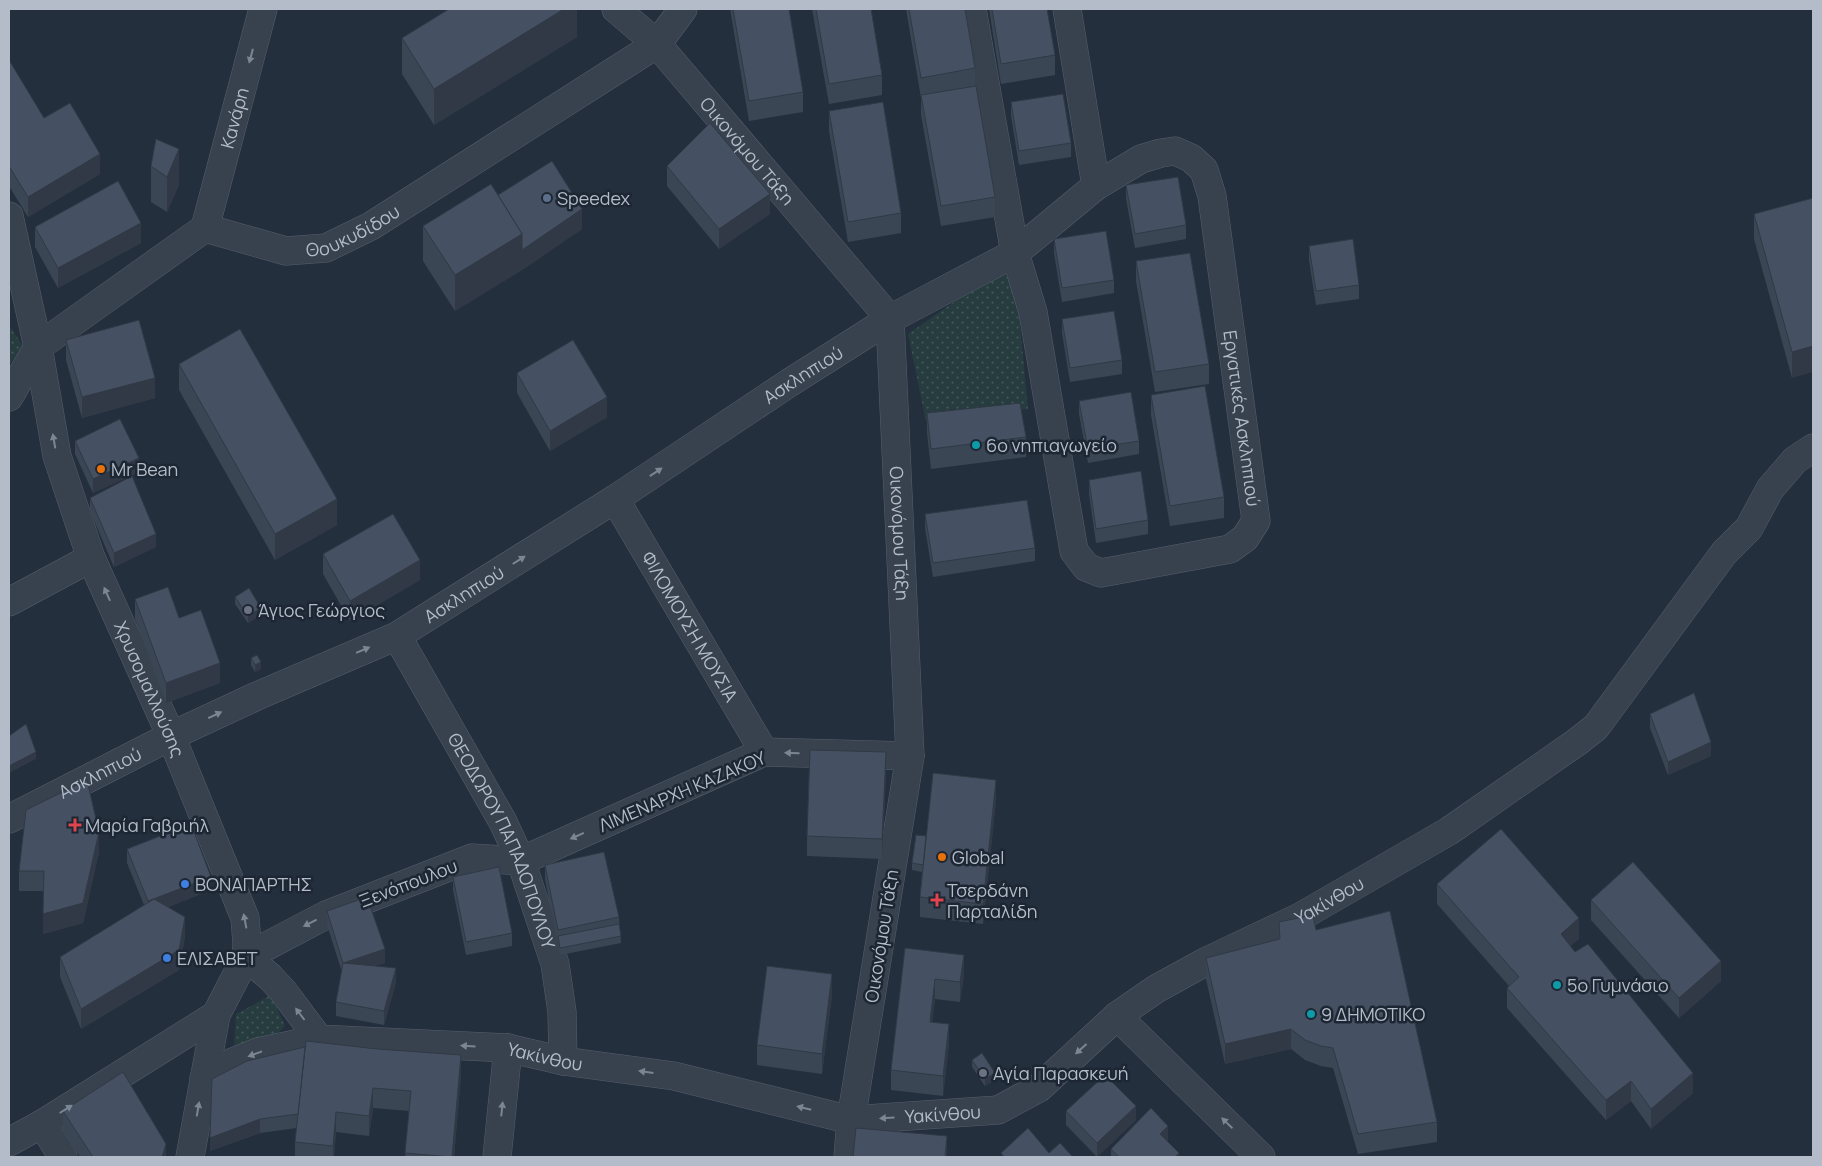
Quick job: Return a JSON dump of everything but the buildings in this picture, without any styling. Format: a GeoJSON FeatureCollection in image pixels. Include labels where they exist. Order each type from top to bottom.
{"type":"FeatureCollection","features":[{"type":"Feature","properties":{"kind":"street","name":"Κανάρη"},"geometry":{"type":"LineString","coordinates":[[205,228],[263,9]]}},
{"type":"Feature","properties":{"kind":"street","name":"Οικονόμου Τάξη"},"geometry":{"type":"LineString","coordinates":[[616,9],[657,44],[890,319],[910,756],[851,1120],[848,1157]]}},
{"type":"Feature","properties":{"kind":"street"},"geometry":{"type":"LineString","coordinates":[[657,44],[683,9]]}},
{"type":"Feature","properties":{"kind":"street","name":"Εργατικές Ασκληπιού"},"geometry":{"type":"LineString","coordinates":[[890,319],[1015,253],[1096,186],[1141,159],[1174,151],[1191,158],[1204,170],[1212,196],[1256,522],[1245,538],[1230,549],[1101,573],[1086,567],[1074,551],[1033,312],[1015,253],[972,9]]}},
{"type":"Feature","properties":{"kind":"street"},"geometry":{"type":"LineString","coordinates":[[1067,9],[1096,186]]}},
{"type":"Feature","properties":{"kind":"street","name":"Θουκυδίδου"},"geometry":{"type":"LineString","coordinates":[[205,228],[286,251],[326,248],[371,226],[657,44]]}},
{"type":"Feature","properties":{"kind":"street","name":"Χρυσομαλλούσης"},"geometry":{"type":"LineString","coordinates":[[9,216],[38,347],[57,456],[91,558],[170,736],[245,918],[246,957],[216,1015],[190,1157]]}},
{"type":"Feature","properties":{"kind":"street"},"geometry":{"type":"LineString","coordinates":[[9,397],[38,347],[205,228]]}},
{"type":"Feature","properties":{"kind":"street","name":"Ασκληπιού"},"geometry":{"type":"LineString","coordinates":[[9,819],[170,736],[257,696],[397,636],[616,499],[788,383],[890,319]]}},
{"type":"Feature","properties":{"kind":"street","name":"Υακίνθου"},"geometry":{"type":"LineString","coordinates":[[204,1078],[233,1062],[258,1052],[319,1039],[508,1048],[563,1061],[674,1076],[851,1120],[998,1110],[1039,1088],[1118,1016],[1164,984],[1207,961],[1300,917],[1449,831],[1596,727],[1706,576],[1724,553],[1749,528],[1770,489],[1795,460],[1813,448]]}},
{"type":"Feature","properties":{"kind":"street","name":"ΦΙΛΟΜΟΥΣΗ ΜΟΥΣΙΑ"},"geometry":{"type":"LineString","coordinates":[[616,499],[764,752]]}},
{"type":"Feature","properties":{"kind":"street"},"geometry":{"type":"LineString","coordinates":[[9,602],[91,558]]}},
{"type":"Feature","properties":{"kind":"street","name":"ΘΕΟΔΩΡΟΥ ΠΑΠΑΔΟΠΟΥΛΟΥ"},"geometry":{"type":"LineString","coordinates":[[397,636],[503,822],[521,861],[555,964],[562,1012],[563,1061]]}},
{"type":"Feature","properties":{"kind":"street","name":"ΛΙΜΕΝΑΡΧΗ ΚΑΖΑΚΟΥ"},"geometry":{"type":"LineString","coordinates":[[521,861],[764,752],[910,756]]}},
{"type":"Feature","properties":{"kind":"street","name":"Ξενόπουλου"},"geometry":{"type":"LineString","coordinates":[[246,957],[326,915],[472,858],[521,861]]}},
{"type":"Feature","properties":{"kind":"street"},"geometry":{"type":"LineString","coordinates":[[246,957],[270,977],[319,1039]]}},
{"type":"Feature","properties":{"kind":"street"},"geometry":{"type":"LineString","coordinates":[[9,1142],[42,1124],[216,1015]]}},
{"type":"Feature","properties":{"kind":"street"},"geometry":{"type":"LineString","coordinates":[[1118,1016],[1261,1157]]}},
{"type":"Feature","properties":{"kind":"street"},"geometry":{"type":"LineString","coordinates":[[497,1157],[508,1048]]}},
{"type":"Feature","properties":{"kind":"street"},"geometry":{"type":"LineString","coordinates":[[42,1124],[63,1157]]}},
{"type":"Feature","properties":{"kind":"green space"},"geometry":{"type":"Polygon","coordinates":[[[1001,269],[1017,291],[1028,409],[926,422],[908,334],[1001,269]]]}},
{"type":"Feature","properties":{"kind":"green space"},"geometry":{"type":"Polygon","coordinates":[[[9,325],[23,346],[9,365],[9,325]]]}},
{"type":"Feature","properties":{"kind":"green space"},"geometry":{"type":"Polygon","coordinates":[[[271,995],[285,1026],[258,1052],[233,1062],[236,1014],[271,995]]]}},
{"type":"Feature","properties":{"kind":"place","name":"Speedex"},"geometry":{"type":"Point","coordinates":[547,198]}},
{"type":"Feature","properties":{"kind":"place","name":"6ο νηπιαγωγείο"},"geometry":{"type":"Point","coordinates":[976,445]}},
{"type":"Feature","properties":{"kind":"place","name":"Mr Bean"},"geometry":{"type":"Point","coordinates":[101,469]}},
{"type":"Feature","properties":{"kind":"place","name":"Άγιος Γεώργιος"},"geometry":{"type":"Point","coordinates":[248,610]}},
{"type":"Feature","properties":{"kind":"place","name":"Μαρία Γαβριήλ"},"geometry":{"type":"Point","coordinates":[75,825]}},
{"type":"Feature","properties":{"kind":"place","name":"Global"},"geometry":{"type":"Point","coordinates":[942,857]}},
{"type":"Feature","properties":{"kind":"place","name":"ΒΟΝΑΠΑΡΤΗΣ"},"geometry":{"type":"Point","coordinates":[185,884]}},
{"type":"Feature","properties":{"kind":"place","name":"Τσερδάνη Παρταλίδη"},"geometry":{"type":"Point","coordinates":[937,900]}},
{"type":"Feature","properties":{"kind":"place","name":"ΕΛΙΣΑΒΕΤ"},"geometry":{"type":"Point","coordinates":[167,958]}},
{"type":"Feature","properties":{"kind":"place","name":"5o Γυμνάσιο"},"geometry":{"type":"Point","coordinates":[1557,985]}},
{"type":"Feature","properties":{"kind":"place","name":"9 ΔΗΜΟΤΙΚΟ"},"geometry":{"type":"Point","coordinates":[1311,1014]}},
{"type":"Feature","properties":{"kind":"place","name":"Αγία Παρασκευή"},"geometry":{"type":"Point","coordinates":[983,1073]}}]}
